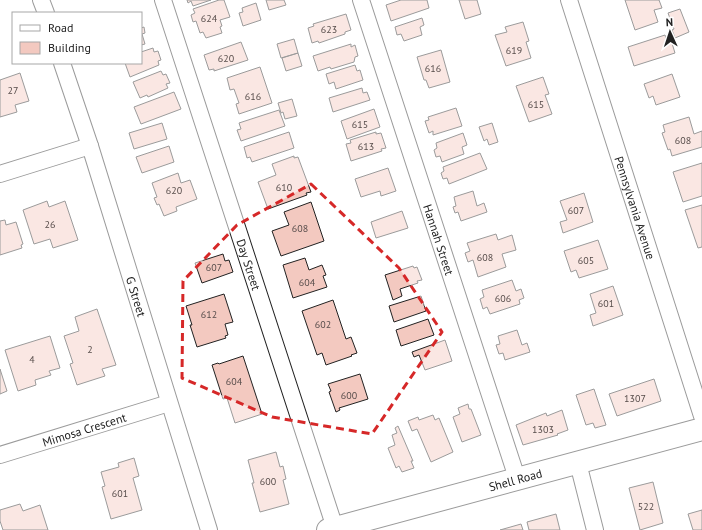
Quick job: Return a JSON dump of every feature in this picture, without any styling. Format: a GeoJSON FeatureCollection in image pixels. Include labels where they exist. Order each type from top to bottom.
{"type":"FeatureCollection","features":[{"type":"Feature","properties":{"kind":"street"},"geometry":{"type":"LineString","coordinates":[[41,0],[46,12]]}},
{"type":"Feature","properties":{"kind":"street","name":"Day Street"},"geometry":{"type":"LineString","coordinates":[[163,0],[332,529]]}},
{"type":"Feature","properties":{"kind":"street","name":"Hannah Street"},"geometry":{"type":"LineString","coordinates":[[361,0],[517,478]]}},
{"type":"Feature","properties":{"kind":"street","name":"Pennsylvania Avenue"},"geometry":{"type":"LineString","coordinates":[[569,0],[702,416]]}},
{"type":"Feature","properties":{"kind":"street","name":"G Street"},"geometry":{"type":"LineString","coordinates":[[62,64],[90,146],[209,530]]}},
{"type":"Feature","properties":{"kind":"street"},"geometry":{"type":"LineString","coordinates":[[0,174],[90,146]]}},
{"type":"Feature","properties":{"kind":"street","name":"Mimosa Crescent"},"geometry":{"type":"LineString","coordinates":[[0,456],[169,403]]}},
{"type":"Feature","properties":{"kind":"street","name":"Shell Road"},"geometry":{"type":"LineString","coordinates":[[332,529],[374,524],[517,478],[702,429]]}},
{"type":"Feature","properties":{"kind":"street"},"geometry":{"type":"LineString","coordinates":[[578,463],[595,530]]}},
{"type":"Feature","properties":{"kind":"highlighted area"},"geometry":{"type":"Polygon","coordinates":[[[311,184],[399,268],[442,332],[372,434],[272,417],[182,378],[183,281],[237,225],[311,184]]]}},
{"type":"Feature","properties":{"kind":"building"},"geometry":{"type":"Polygon","coordinates":[[[187,0],[211,0],[193,6],[191,1],[188,3],[187,0]]]}},
{"type":"Feature","properties":{"kind":"building"},"geometry":{"type":"Polygon","coordinates":[[[219,0],[224,0],[230,17],[220,20],[222,33],[206,38],[203,32],[200,33],[196,21],[193,22],[191,15],[195,13],[193,9],[219,0]]]}},
{"type":"Feature","properties":{"kind":"building"},"geometry":{"type":"Polygon","coordinates":[[[266,0],[284,0],[286,5],[269,10],[266,0]]]}},
{"type":"Feature","properties":{"kind":"building"},"geometry":{"type":"Polygon","coordinates":[[[401,0],[427,0],[429,8],[391,21],[386,5],[401,0]]]}},
{"type":"Feature","properties":{"kind":"building"},"geometry":{"type":"Polygon","coordinates":[[[459,0],[477,0],[481,14],[465,19],[459,0]]]}},
{"type":"Feature","properties":{"kind":"building"},"geometry":{"type":"Polygon","coordinates":[[[625,0],[659,0],[662,8],[654,10],[658,22],[635,30],[625,0]]]}},
{"type":"Feature","properties":{"kind":"building"},"geometry":{"type":"Polygon","coordinates":[[[256,3],[261,20],[243,26],[239,13],[243,12],[242,8],[256,3]]]}},
{"type":"Feature","properties":{"kind":"building"},"geometry":{"type":"Polygon","coordinates":[[[680,9],[689,32],[675,38],[672,30],[674,29],[668,13],[680,9]]]}},
{"type":"Feature","properties":{"kind":"building"},"geometry":{"type":"Polygon","coordinates":[[[346,14],[351,30],[345,32],[345,34],[319,43],[318,41],[312,43],[308,28],[314,26],[313,24],[346,14]]]}},
{"type":"Feature","properties":{"kind":"building"},"geometry":{"type":"Polygon","coordinates":[[[422,18],[424,25],[420,27],[422,35],[404,41],[401,34],[397,35],[395,27],[422,18]]]}},
{"type":"Feature","properties":{"kind":"building"},"geometry":{"type":"Polygon","coordinates":[[[523,22],[529,41],[526,42],[531,58],[506,66],[495,35],[507,32],[505,27],[523,22]]]}},
{"type":"Feature","properties":{"kind":"building"},"geometry":{"type":"Polygon","coordinates":[[[144,27],[145,33],[142,34],[142,28],[144,27]]]}},
{"type":"Feature","properties":{"kind":"building"},"geometry":{"type":"Polygon","coordinates":[[[142,34],[145,44],[142,45],[142,34]]]}},
{"type":"Feature","properties":{"kind":"building"},"geometry":{"type":"Polygon","coordinates":[[[665,35],[667,42],[671,40],[675,53],[634,66],[628,47],[665,35]]]}},
{"type":"Feature","properties":{"kind":"building"},"geometry":{"type":"Polygon","coordinates":[[[294,39],[298,53],[281,58],[277,44],[294,39]]]}},
{"type":"Feature","properties":{"kind":"building"},"geometry":{"type":"Polygon","coordinates":[[[241,42],[248,60],[214,71],[214,69],[209,70],[204,55],[241,42]]]}},
{"type":"Feature","properties":{"kind":"building"},"geometry":{"type":"Polygon","coordinates":[[[351,44],[351,47],[355,45],[358,56],[355,57],[354,62],[331,69],[330,67],[318,71],[313,56],[351,44]]]}},
{"type":"Feature","properties":{"kind":"building"},"geometry":{"type":"Polygon","coordinates":[[[153,48],[154,52],[158,51],[161,60],[158,61],[159,65],[130,77],[125,64],[142,64],[142,52],[153,48]]]}},
{"type":"Feature","properties":{"kind":"building"},"geometry":{"type":"Polygon","coordinates":[[[441,50],[450,82],[429,88],[426,80],[424,80],[417,57],[441,50]]]}},
{"type":"Feature","properties":{"kind":"building"},"geometry":{"type":"Polygon","coordinates":[[[298,53],[302,66],[286,71],[282,58],[298,53]]]}},
{"type":"Feature","properties":{"kind":"building"},"geometry":{"type":"Polygon","coordinates":[[[355,65],[357,71],[360,70],[363,80],[336,89],[334,82],[329,84],[326,74],[355,65]]]}},
{"type":"Feature","properties":{"kind":"building"},"geometry":{"type":"Polygon","coordinates":[[[260,67],[272,103],[239,114],[236,104],[239,103],[234,89],[230,90],[227,78],[260,67]]]}},
{"type":"Feature","properties":{"kind":"building"},"geometry":{"type":"Polygon","coordinates":[[[161,71],[163,75],[166,74],[170,83],[166,84],[168,88],[148,97],[147,95],[140,98],[133,82],[161,71]]]}},
{"type":"Feature","properties":{"kind":"building"},"geometry":{"type":"Polygon","coordinates":[[[20,73],[29,101],[15,105],[17,112],[0,117],[0,80],[20,73]]]}},
{"type":"Feature","properties":{"kind":"building"},"geometry":{"type":"Polygon","coordinates":[[[672,74],[680,97],[656,105],[653,96],[649,98],[644,84],[672,74]]]}},
{"type":"Feature","properties":{"kind":"building"},"geometry":{"type":"Polygon","coordinates":[[[543,77],[549,94],[545,95],[552,114],[529,122],[516,86],[543,77]]]}},
{"type":"Feature","properties":{"kind":"building"},"geometry":{"type":"Polygon","coordinates":[[[362,88],[363,93],[367,92],[370,100],[333,112],[329,98],[362,88]]]}},
{"type":"Feature","properties":{"kind":"building"},"geometry":{"type":"Polygon","coordinates":[[[174,92],[181,109],[141,124],[134,107],[174,92]]]}},
{"type":"Feature","properties":{"kind":"building"},"geometry":{"type":"Polygon","coordinates":[[[292,99],[297,116],[285,119],[283,112],[281,113],[278,103],[292,99]]]}},
{"type":"Feature","properties":{"kind":"building"},"geometry":{"type":"Polygon","coordinates":[[[456,108],[462,126],[433,135],[433,131],[429,133],[425,121],[429,120],[428,117],[456,108]]]}},
{"type":"Feature","properties":{"kind":"building"},"geometry":{"type":"Polygon","coordinates":[[[374,109],[380,127],[347,139],[341,121],[374,109]]]}},
{"type":"Feature","properties":{"kind":"building"},"geometry":{"type":"Polygon","coordinates":[[[279,110],[285,126],[241,141],[237,130],[241,129],[239,123],[279,110]]]}},
{"type":"Feature","properties":{"kind":"building"},"geometry":{"type":"Polygon","coordinates":[[[689,117],[694,134],[702,131],[702,147],[672,156],[670,149],[668,150],[662,133],[665,132],[663,125],[689,117]]]}},
{"type":"Feature","properties":{"kind":"building"},"geometry":{"type":"Polygon","coordinates":[[[162,123],[167,139],[134,149],[129,133],[162,123]]]}},
{"type":"Feature","properties":{"kind":"building"},"geometry":{"type":"Polygon","coordinates":[[[492,123],[498,142],[489,145],[487,139],[484,141],[479,127],[492,123]]]}},
{"type":"Feature","properties":{"kind":"building"},"geometry":{"type":"Polygon","coordinates":[[[289,132],[294,148],[252,162],[250,157],[247,158],[244,147],[289,132]]]}},
{"type":"Feature","properties":{"kind":"building"},"geometry":{"type":"Polygon","coordinates":[[[376,132],[376,134],[381,133],[386,148],[381,149],[382,151],[351,161],[346,144],[351,143],[350,140],[376,132]]]}},
{"type":"Feature","properties":{"kind":"building"},"geometry":{"type":"Polygon","coordinates":[[[463,133],[467,145],[462,147],[464,154],[442,162],[440,156],[436,157],[434,150],[437,148],[436,143],[463,133]]]}},
{"type":"Feature","properties":{"kind":"building"},"geometry":{"type":"Polygon","coordinates":[[[169,146],[174,162],[142,173],[136,157],[169,146]]]}},
{"type":"Feature","properties":{"kind":"building"},"geometry":{"type":"Polygon","coordinates":[[[480,153],[487,169],[449,184],[447,178],[443,179],[441,173],[444,171],[443,167],[480,153]]]}},
{"type":"Feature","properties":{"kind":"building"},"geometry":{"type":"Polygon","coordinates":[[[294,156],[294,158],[298,157],[311,192],[306,193],[307,195],[268,209],[258,182],[276,175],[272,164],[294,156]]]}},
{"type":"Feature","properties":{"kind":"building"},"geometry":{"type":"Polygon","coordinates":[[[702,163],[702,196],[683,202],[673,172],[702,163]]]}},
{"type":"Feature","properties":{"kind":"building"},"geometry":{"type":"Polygon","coordinates":[[[388,168],[396,191],[381,196],[380,191],[361,197],[355,179],[388,168]]]}},
{"type":"Feature","properties":{"kind":"building"},"geometry":{"type":"Polygon","coordinates":[[[178,173],[181,183],[190,180],[197,199],[176,207],[177,211],[164,216],[159,204],[157,205],[154,198],[157,197],[152,183],[178,173]]]}},
{"type":"Feature","properties":{"kind":"building"},"geometry":{"type":"Polygon","coordinates":[[[473,191],[477,206],[484,203],[487,212],[461,221],[458,212],[455,213],[453,207],[456,206],[454,197],[473,191]]]}},
{"type":"Feature","properties":{"kind":"building"},"geometry":{"type":"Polygon","coordinates":[[[584,193],[593,222],[563,233],[560,222],[567,220],[560,201],[584,193]]]}},
{"type":"Feature","properties":{"kind":"building"},"geometry":{"type":"Polygon","coordinates":[[[47,201],[49,207],[65,201],[78,240],[53,248],[50,239],[34,244],[23,210],[47,201]]]}},
{"type":"Feature","properties":{"kind":"building"},"geometry":{"type":"Polygon","coordinates":[[[311,202],[324,241],[281,256],[272,231],[289,225],[284,212],[311,202]]]}},
{"type":"Feature","properties":{"kind":"building"},"geometry":{"type":"Polygon","coordinates":[[[702,205],[702,247],[698,248],[685,210],[702,205]]]}},
{"type":"Feature","properties":{"kind":"building"},"geometry":{"type":"Polygon","coordinates":[[[402,211],[408,228],[376,238],[371,222],[402,211]]]}},
{"type":"Feature","properties":{"kind":"building"},"geometry":{"type":"Polygon","coordinates":[[[5,220],[6,225],[16,222],[23,244],[21,245],[22,248],[0,255],[0,221],[5,220]]]}},
{"type":"Feature","properties":{"kind":"building"},"geometry":{"type":"Polygon","coordinates":[[[496,234],[498,240],[512,235],[516,250],[502,254],[506,267],[478,277],[473,260],[468,262],[465,253],[470,251],[467,243],[496,234]]]}},
{"type":"Feature","properties":{"kind":"building"},"geometry":{"type":"Polygon","coordinates":[[[598,240],[608,269],[579,278],[576,270],[571,272],[564,251],[598,240]]]}},
{"type":"Feature","properties":{"kind":"building"},"geometry":{"type":"Polygon","coordinates":[[[223,254],[225,261],[229,260],[233,272],[202,283],[195,263],[223,254]]]}},
{"type":"Feature","properties":{"kind":"building"},"geometry":{"type":"Polygon","coordinates":[[[305,258],[309,270],[322,265],[326,275],[323,276],[327,287],[293,298],[283,265],[305,258]]]}},
{"type":"Feature","properties":{"kind":"building"},"geometry":{"type":"Polygon","coordinates":[[[413,266],[414,268],[417,267],[422,280],[417,281],[418,283],[400,289],[402,296],[393,300],[385,275],[413,266]]]}},
{"type":"Feature","properties":{"kind":"building"},"geometry":{"type":"Polygon","coordinates":[[[512,280],[516,291],[521,289],[524,298],[519,300],[520,304],[490,314],[487,307],[483,309],[480,299],[484,297],[482,290],[512,280]]]}},
{"type":"Feature","properties":{"kind":"building"},"geometry":{"type":"Polygon","coordinates":[[[613,286],[623,315],[593,326],[590,315],[596,313],[590,294],[613,286]]]}},
{"type":"Feature","properties":{"kind":"building"},"geometry":{"type":"Polygon","coordinates":[[[224,294],[233,322],[225,324],[228,335],[225,336],[226,338],[197,347],[186,306],[224,294]]]}},
{"type":"Feature","properties":{"kind":"building"},"geometry":{"type":"Polygon","coordinates":[[[421,296],[426,311],[394,322],[389,306],[421,296]]]}},
{"type":"Feature","properties":{"kind":"building"},"geometry":{"type":"Polygon","coordinates":[[[333,300],[346,339],[351,337],[357,353],[326,365],[322,353],[317,355],[302,311],[333,300]]]}},
{"type":"Feature","properties":{"kind":"building"},"geometry":{"type":"Polygon","coordinates":[[[97,309],[116,365],[102,369],[105,376],[77,385],[70,364],[73,363],[64,336],[79,331],[75,317],[97,309]]]}},
{"type":"Feature","properties":{"kind":"building"},"geometry":{"type":"Polygon","coordinates":[[[428,319],[434,335],[401,346],[396,330],[428,319]]]}},
{"type":"Feature","properties":{"kind":"building"},"geometry":{"type":"Polygon","coordinates":[[[517,330],[522,345],[527,343],[530,352],[505,360],[503,353],[499,354],[496,345],[500,344],[498,336],[517,330]]]}},
{"type":"Feature","properties":{"kind":"building"},"geometry":{"type":"Polygon","coordinates":[[[50,336],[60,368],[49,371],[51,375],[35,380],[36,385],[18,391],[5,350],[50,336]]]}},
{"type":"Feature","properties":{"kind":"building"},"geometry":{"type":"Polygon","coordinates":[[[445,340],[452,361],[425,370],[419,355],[414,357],[412,352],[445,340]]]}},
{"type":"Feature","properties":{"kind":"building"},"geometry":{"type":"Polygon","coordinates":[[[243,356],[262,414],[235,423],[227,398],[223,399],[212,365],[243,356]]]}},
{"type":"Feature","properties":{"kind":"building"},"geometry":{"type":"Polygon","coordinates":[[[0,369],[7,391],[0,394],[0,369]]]}},
{"type":"Feature","properties":{"kind":"building"},"geometry":{"type":"Polygon","coordinates":[[[360,374],[368,399],[339,408],[340,410],[336,412],[329,392],[331,391],[328,384],[360,374]]]}},
{"type":"Feature","properties":{"kind":"building"},"geometry":{"type":"Polygon","coordinates":[[[654,379],[661,401],[617,416],[609,394],[654,379]]]}},
{"type":"Feature","properties":{"kind":"building"},"geometry":{"type":"Polygon","coordinates":[[[594,389],[606,425],[595,428],[593,423],[586,425],[576,395],[594,389]]]}},
{"type":"Feature","properties":{"kind":"building"},"geometry":{"type":"Polygon","coordinates":[[[468,404],[481,435],[462,442],[453,417],[460,414],[458,408],[468,404]]]}},
{"type":"Feature","properties":{"kind":"building"},"geometry":{"type":"Polygon","coordinates":[[[562,410],[568,430],[557,434],[558,435],[523,445],[516,425],[546,413],[547,416],[562,410]]]}},
{"type":"Feature","properties":{"kind":"building"},"geometry":{"type":"Polygon","coordinates":[[[433,415],[435,420],[439,418],[453,452],[431,462],[417,429],[412,431],[408,421],[418,417],[419,420],[433,415]]]}},
{"type":"Feature","properties":{"kind":"building"},"geometry":{"type":"Polygon","coordinates":[[[398,426],[413,461],[411,461],[414,468],[402,472],[399,466],[396,468],[388,448],[395,445],[392,435],[397,433],[395,428],[398,426]]]}},
{"type":"Feature","properties":{"kind":"building"},"geometry":{"type":"Polygon","coordinates":[[[276,452],[280,467],[283,466],[286,479],[283,480],[289,504],[260,512],[252,483],[254,483],[248,460],[276,452]]]}},
{"type":"Feature","properties":{"kind":"building"},"geometry":{"type":"Polygon","coordinates":[[[134,458],[139,476],[133,478],[142,510],[111,519],[102,487],[105,486],[101,472],[119,467],[118,463],[134,458]]]}},
{"type":"Feature","properties":{"kind":"building"},"geometry":{"type":"Polygon","coordinates":[[[653,482],[663,523],[640,530],[629,488],[653,482]]]}},
{"type":"Feature","properties":{"kind":"building"},"geometry":{"type":"Polygon","coordinates":[[[20,504],[23,511],[40,505],[48,530],[3,530],[0,521],[0,510],[20,504]]]}},
{"type":"Feature","properties":{"kind":"building"},"geometry":{"type":"Polygon","coordinates":[[[702,510],[702,530],[693,530],[688,514],[702,510]]]}},
{"type":"Feature","properties":{"kind":"building"},"geometry":{"type":"Polygon","coordinates":[[[556,514],[560,530],[529,530],[527,522],[556,514]]]}},
{"type":"Feature","properties":{"kind":"building"},"geometry":{"type":"Polygon","coordinates":[[[521,524],[523,530],[500,530],[521,524]]]}}]}
